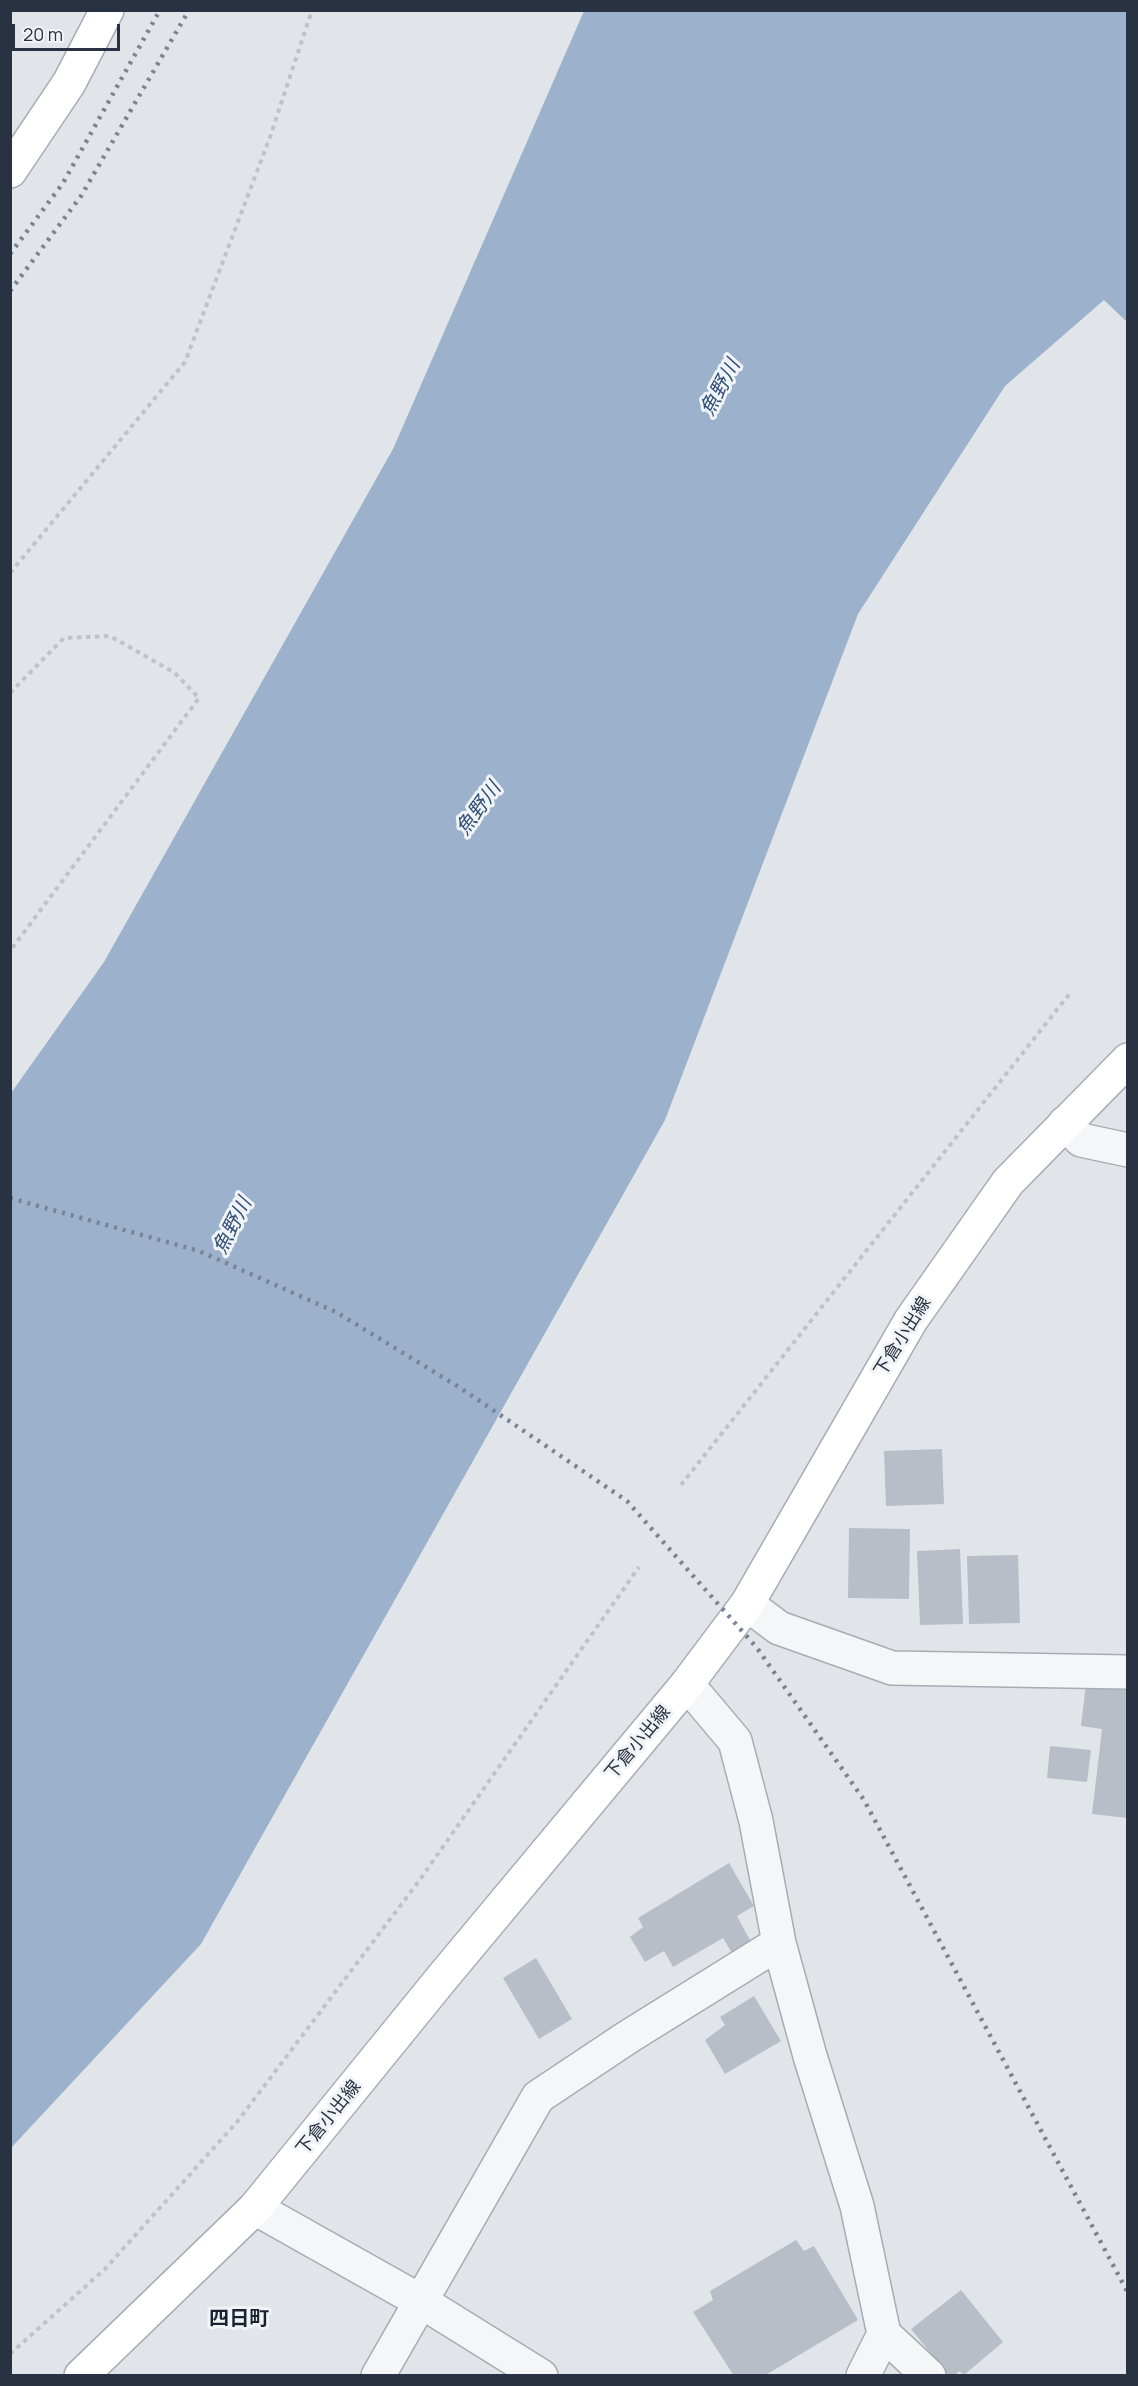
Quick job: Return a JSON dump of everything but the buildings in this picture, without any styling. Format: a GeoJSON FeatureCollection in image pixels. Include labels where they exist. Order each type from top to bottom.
{"type":"FeatureCollection","features":[{"type":"Feature","properties":{"kind":"main road"},"geometry":{"type":"LineString","coordinates":[[10,171],[69,83],[107,10]]}},
{"type":"Feature","properties":{"kind":"main road","name":"下倉小出線"},"geometry":{"type":"LineString","coordinates":[[81,2376],[255,2208],[442,1977],[687,1684],[747,1604],[911,1320],[1008,1182],[1128,1060]]}},
{"type":"Feature","properties":{"kind":"street"},"geometry":{"type":"LineString","coordinates":[[1065,1123],[1081,1140],[1128,1149]]}},
{"type":"Feature","properties":{"kind":"street"},"geometry":{"type":"LineString","coordinates":[[747,1604],[779,1628],[892,1668],[1128,1672]]}},
{"type":"Feature","properties":{"kind":"street"},"geometry":{"type":"LineString","coordinates":[[687,1684],[735,1741],[756,1821],[779,1943],[810,2056],[857,2206],[884,2334],[929,2376]]}},
{"type":"Feature","properties":{"kind":"street"},"geometry":{"type":"LineString","coordinates":[[378,2376],[538,2097],[628,2037],[779,1943]]}},
{"type":"Feature","properties":{"kind":"street"},"geometry":{"type":"LineString","coordinates":[[255,2208],[422,2302],[542,2376]]}},
{"type":"Feature","properties":{"kind":"street"},"geometry":{"type":"LineString","coordinates":[[863,2376],[884,2334]]}},
{"type":"Feature","properties":{"kind":"path"},"geometry":{"type":"LineString","coordinates":[[10,573],[185,362],[270,137],[312,10]]}},
{"type":"Feature","properties":{"kind":"path"},"geometry":{"type":"LineString","coordinates":[[10,693],[64,638],[110,636],[175,674],[199,698],[10,951]]}},
{"type":"Feature","properties":{"kind":"path"},"geometry":{"type":"LineString","coordinates":[[681,1485],[1071,992]]}},
{"type":"Feature","properties":{"kind":"path"},"geometry":{"type":"LineString","coordinates":[[10,2354],[105,2270],[237,2122],[419,1881],[639,1567]]}},
{"type":"Feature","properties":{"kind":"water","name":"魚野川"},"geometry":{"type":"Polygon","coordinates":[[[584,11],[1127,11],[1127,322],[1104,300],[1005,386],[858,614],[665,1120],[201,1944],[11,2148],[11,1093],[104,962],[393,449],[584,11]]]}},
{"type":"Feature","properties":{"kind":"railway"},"geometry":{"type":"LineString","coordinates":[[10,254],[63,183],[160,10]]}},
{"type":"Feature","properties":{"kind":"railway"},"geometry":{"type":"LineString","coordinates":[[10,291],[81,196],[189,10]]}},
{"type":"Feature","properties":{"kind":"railway"},"geometry":{"type":"LineString","coordinates":[[10,1198],[199,1251],[336,1312],[462,1389],[627,1501],[757,1648],[864,1800],[1128,2293]]}},
{"type":"Feature","properties":{"kind":"district","name":"四日町"},"geometry":{"type":"Point","coordinates":[239,2319]}}]}
